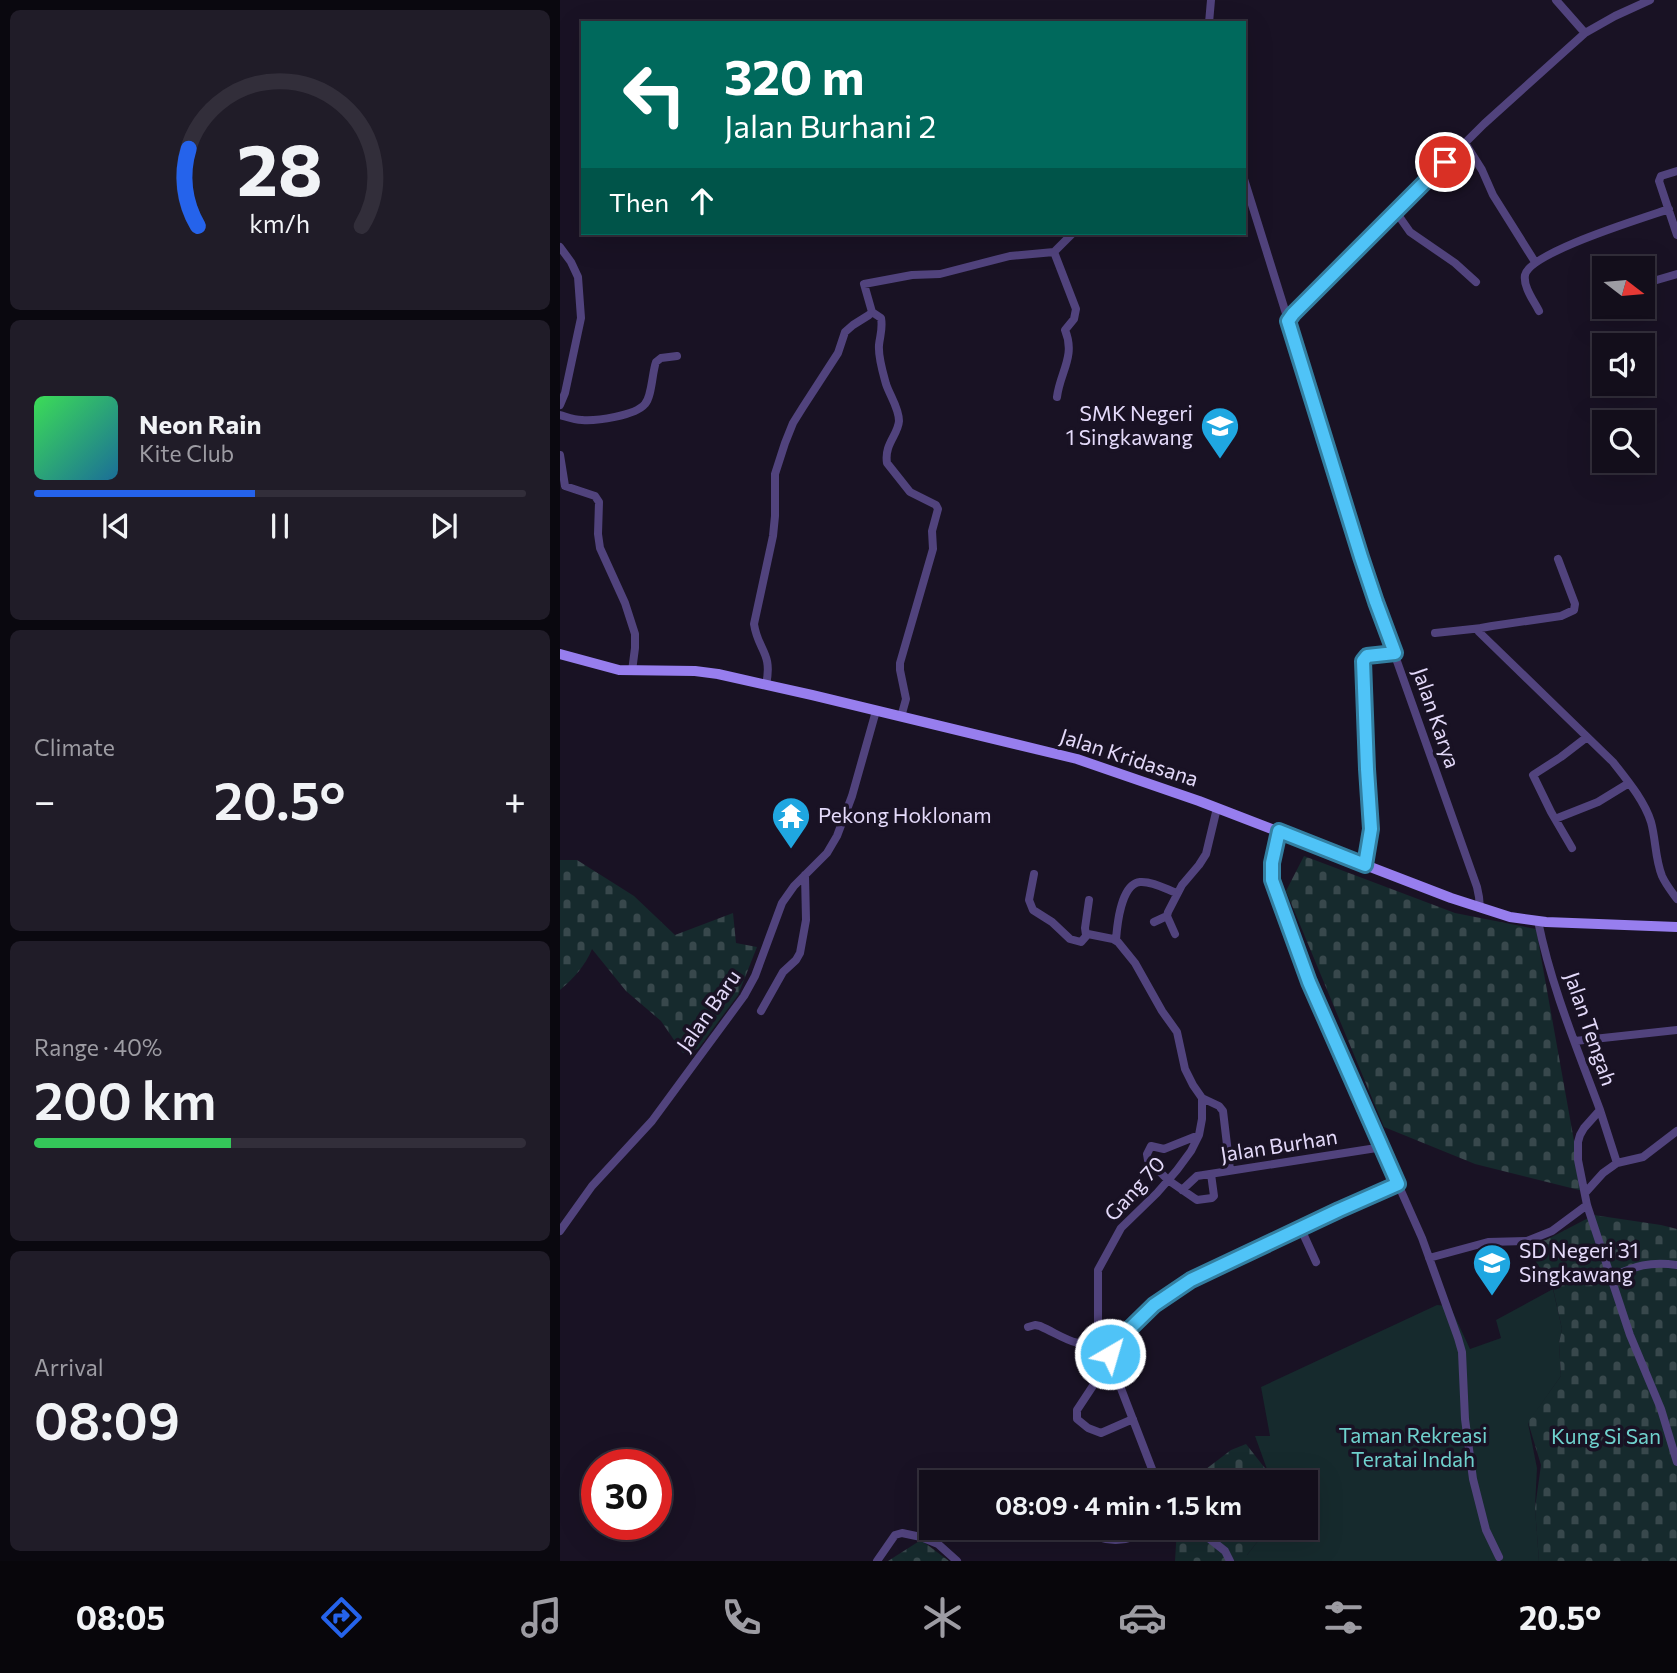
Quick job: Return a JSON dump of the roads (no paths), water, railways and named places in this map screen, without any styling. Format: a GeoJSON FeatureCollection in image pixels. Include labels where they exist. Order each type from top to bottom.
{"type":"FeatureCollection","features":[{"type":"Feature","properties":{"kind":"street"},"geometry":{"type":"LineString","coordinates":[[1209,21],[1210,0]]}},
{"type":"Feature","properties":{"kind":"street"},"geometry":{"type":"LineString","coordinates":[[1556,0],[1585,33]]}},
{"type":"Feature","properties":{"kind":"street"},"geometry":{"type":"LineString","coordinates":[[1288,321],[1484,124],[1585,33],[1638,2],[1650,0]]}},
{"type":"Feature","properties":{"kind":"street"},"geometry":{"type":"LineString","coordinates":[[1465,143],[1482,170],[1493,195],[1535,262]]}},
{"type":"Feature","properties":{"kind":"street"},"geometry":{"type":"LineString","coordinates":[[1677,171],[1659,178],[1677,235]]}},
{"type":"Feature","properties":{"kind":"street","name":"Jalan Karya"},"geometry":{"type":"LineString","coordinates":[[1246,185],[1357,545],[1477,887],[1480,908]]}},
{"type":"Feature","properties":{"kind":"street"},"geometry":{"type":"LineString","coordinates":[[1539,311],[1525,281],[1526,272],[1535,262],[1580,240],[1669,209]]}},
{"type":"Feature","properties":{"kind":"street"},"geometry":{"type":"LineString","coordinates":[[1396,212],[1410,232],[1455,263],[1476,282]]}},
{"type":"Feature","properties":{"kind":"street"},"geometry":{"type":"LineString","coordinates":[[901,717],[906,699],[900,663],[933,549],[937,507],[910,492],[887,463],[888,446],[899,421],[880,354],[883,329],[881,318],[872,312],[864,284],[912,275],[940,274],[1010,257],[1054,252],[1071,235]]}},
{"type":"Feature","properties":{"kind":"street"},"geometry":{"type":"LineString","coordinates":[[560,247],[578,277],[581,318],[560,405]]}},
{"type":"Feature","properties":{"kind":"street"},"geometry":{"type":"LineString","coordinates":[[1054,252],[1076,309],[1074,320],[1065,330],[1070,340],[1069,361],[1059,384],[1057,397]]}},
{"type":"Feature","properties":{"kind":"street"},"geometry":{"type":"LineString","coordinates":[[1656,280],[1677,274]]}},
{"type":"Feature","properties":{"kind":"street"},"geometry":{"type":"LineString","coordinates":[[765,685],[768,659],[755,630],[754,618],[773,536],[775,474],[779,458],[793,423],[838,353],[845,332],[872,312]]}},
{"type":"Feature","properties":{"kind":"street"},"geometry":{"type":"LineString","coordinates":[[560,415],[585,421],[639,410],[648,400],[656,362],[661,358],[677,356]]}},
{"type":"Feature","properties":{"kind":"street"},"geometry":{"type":"LineString","coordinates":[[560,455],[562,485],[595,495],[599,502],[600,548],[625,603],[635,634],[632,671]]}},
{"type":"Feature","properties":{"kind":"street"},"geometry":{"type":"LineString","coordinates":[[1435,633],[1561,616],[1574,610],[1575,604],[1558,559]]}},
{"type":"Feature","properties":{"kind":"street"},"geometry":{"type":"LineString","coordinates":[[1482,628],[1479,630],[1480,634],[1613,762],[1629,783],[1650,819],[1660,870],[1677,899]]}},
{"type":"Feature","properties":{"kind":"street"},"geometry":{"type":"LineString","coordinates":[[1365,865],[1371,829],[1363,661],[1367,656],[1395,653]]}},
{"type":"Feature","properties":{"kind":"street","name":"Jalan Kridasana"},"geometry":{"type":"LineString","coordinates":[[560,654],[605,667],[632,671],[707,672],[1077,760],[1217,808],[1451,898],[1510,917],[1538,921],[1677,927]]}},
{"type":"Feature","properties":{"kind":"street","name":"Jalan Baru"},"geometry":{"type":"LineString","coordinates":[[560,1231],[592,1186],[652,1121],[740,1002],[755,976],[782,904],[793,886],[827,853],[837,836],[857,782],[876,711]]}},
{"type":"Feature","properties":{"kind":"street"},"geometry":{"type":"LineString","coordinates":[[1572,848],[1533,775],[1587,737]]}},
{"type":"Feature","properties":{"kind":"street"},"geometry":{"type":"LineString","coordinates":[[1555,819],[1598,802],[1629,783]]}},
{"type":"Feature","properties":{"kind":"street"},"geometry":{"type":"LineString","coordinates":[[1154,922],[1167,916],[1177,893],[1206,854],[1217,808]]}},
{"type":"Feature","properties":{"kind":"street"},"geometry":{"type":"LineString","coordinates":[[1279,831],[1272,863],[1272,880],[1309,982],[1422,1238],[1458,1338],[1462,1352],[1465,1419],[1473,1479],[1486,1530],[1499,1557]]}},
{"type":"Feature","properties":{"kind":"street"},"geometry":{"type":"LineString","coordinates":[[1034,874],[1030,905],[1070,939],[1081,942],[1086,935],[1089,900]]}},
{"type":"Feature","properties":{"kind":"street"},"geometry":{"type":"LineString","coordinates":[[761,1011],[783,972],[800,953],[806,920],[804,875]]}},
{"type":"Feature","properties":{"kind":"street"},"geometry":{"type":"LineString","coordinates":[[1116,940],[1118,915],[1132,884],[1145,883],[1177,893]]}},
{"type":"Feature","properties":{"kind":"street"},"geometry":{"type":"LineString","coordinates":[[1167,916],[1175,934]]}},
{"type":"Feature","properties":{"kind":"street","name":"Jalan Tengah"},"geometry":{"type":"LineString","coordinates":[[1538,921],[1553,978],[1600,1110],[1580,1135],[1578,1160],[1587,1205],[1630,1335],[1661,1409],[1677,1462]]}},
{"type":"Feature","properties":{"kind":"street"},"geometry":{"type":"LineString","coordinates":[[1086,935],[1116,940],[1135,963],[1177,1032],[1183,1064],[1193,1086],[1202,1098],[1219,1106],[1223,1111],[1230,1170]]}},
{"type":"Feature","properties":{"kind":"street"},"geometry":{"type":"LineString","coordinates":[[1575,1041],[1677,1030]]}},
{"type":"Feature","properties":{"kind":"street"},"geometry":{"type":"LineString","coordinates":[[1202,1098],[1199,1135],[1164,1149],[1149,1147],[1147,1154],[1148,1160],[1168,1180],[1197,1200],[1212,1198],[1214,1194],[1211,1174]]}},
{"type":"Feature","properties":{"kind":"street"},"geometry":{"type":"LineString","coordinates":[[1600,1110],[1618,1163]]}},
{"type":"Feature","properties":{"kind":"street"},"geometry":{"type":"LineString","coordinates":[[1585,1193],[1618,1163],[1643,1157],[1677,1131]]}},
{"type":"Feature","properties":{"kind":"street","name":"Gang 70"},"geometry":{"type":"LineString","coordinates":[[1110,1360],[1107,1345],[1101,1336],[1097,1312],[1098,1270],[1121,1228],[1168,1180],[1191,1151],[1199,1135]]}},
{"type":"Feature","properties":{"kind":"street","name":"Jalan Burhan"},"geometry":{"type":"LineString","coordinates":[[1182,1190],[1194,1178],[1211,1174],[1383,1147]]}},
{"type":"Feature","properties":{"kind":"street"},"geometry":{"type":"LineString","coordinates":[[1028,1328],[1040,1326],[1085,1345],[1107,1345],[1154,1305],[1191,1280],[1398,1184]]}},
{"type":"Feature","properties":{"kind":"street"},"geometry":{"type":"LineString","coordinates":[[1429,1258],[1488,1242],[1527,1241],[1552,1231],[1587,1205]]}},
{"type":"Feature","properties":{"kind":"street"},"geometry":{"type":"LineString","coordinates":[[1301,1229],[1316,1262]]}},
{"type":"Feature","properties":{"kind":"street"},"geometry":{"type":"LineString","coordinates":[[1611,1277],[1635,1266],[1664,1263],[1677,1265]]}},
{"type":"Feature","properties":{"kind":"street"},"geometry":{"type":"LineString","coordinates":[[1110,1360],[1077,1410],[1077,1419],[1088,1428],[1101,1433],[1132,1419]]}},
{"type":"Feature","properties":{"kind":"street"},"geometry":{"type":"LineString","coordinates":[[1110,1360],[1152,1470]]}},
{"type":"Feature","properties":{"kind":"street"},"geometry":{"type":"LineString","coordinates":[[877,1561],[895,1535],[902,1533],[938,1544],[957,1561]]}},
{"type":"Feature","properties":{"kind":"street"},"geometry":{"type":"LineString","coordinates":[[1210,1540],[1225,1552],[1230,1561]]}},
{"type":"Feature","properties":{"kind":"place","name":"SMK Negeri 1 Singkawang"},"geometry":{"type":"Point","coordinates":[1220,460]}},
{"type":"Feature","properties":{"kind":"place","name":"Pekong Hoklonam"},"geometry":{"type":"Point","coordinates":[791,850]}},
{"type":"Feature","properties":{"kind":"place","name":"SD Negeri 31 Singkawang"},"geometry":{"type":"Point","coordinates":[1492,1297]}},
{"type":"Feature","properties":{"kind":"park label","name":"Kung Si San"},"geometry":{"type":"Point","coordinates":[1606,1437]}},
{"type":"Feature","properties":{"kind":"park label","name":"Taman Rekreasi Teratai Indah"},"geometry":{"type":"Point","coordinates":[1413,1448]}}]}
